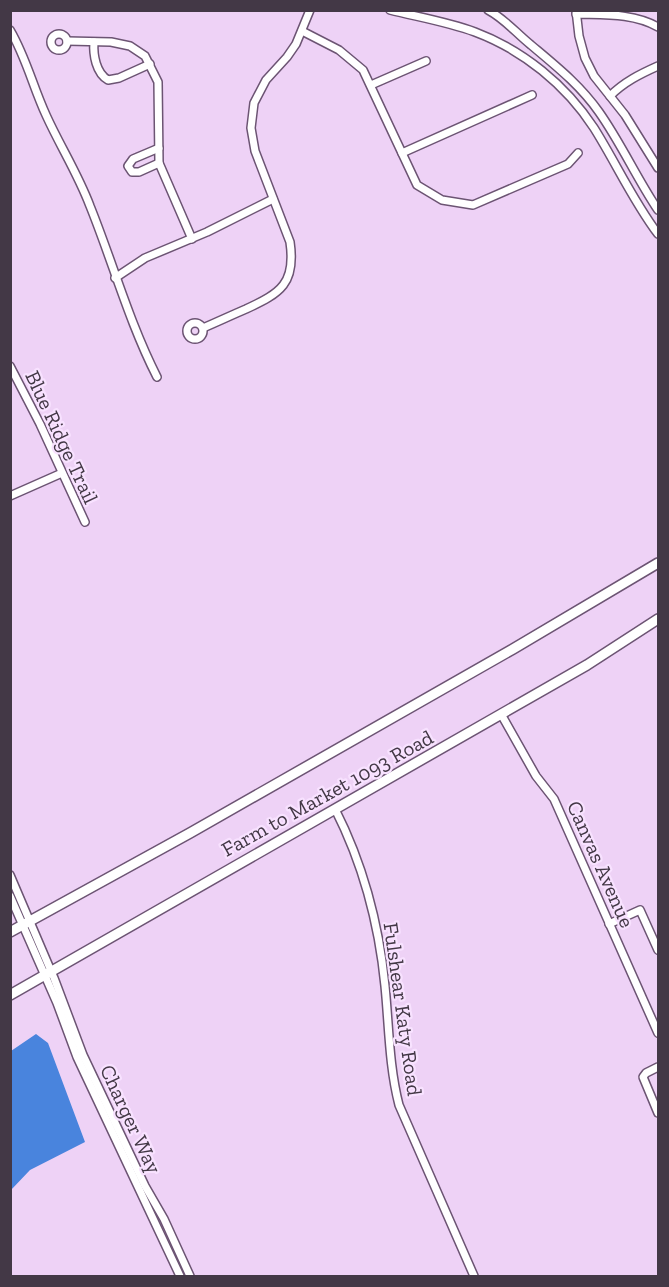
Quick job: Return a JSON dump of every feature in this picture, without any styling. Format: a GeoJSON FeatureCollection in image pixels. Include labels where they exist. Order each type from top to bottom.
{"type":"FeatureCollection","features":[{"type":"Feature","properties":{"kind":"main road","name":"Farm to Market 1093 Road"},"geometry":{"type":"LineString","coordinates":[[10,933],[523,643],[658,563]]}},
{"type":"Feature","properties":{"kind":"main road","name":"Farm to Market 1093 Road"},"geometry":{"type":"LineString","coordinates":[[10,995],[587,665],[658,619]]}},
{"type":"Feature","properties":{"kind":"street"},"geometry":{"type":"LineString","coordinates":[[202,328],[268,299],[285,283],[292,265],[291,249],[255,151],[250,128],[254,103],[266,80],[287,57],[302,32],[310,10]]}},
{"type":"Feature","properties":{"kind":"street"},"geometry":{"type":"LineString","coordinates":[[390,10],[474,32],[493,40],[536,66],[574,102],[596,131],[658,234]]}},
{"type":"Feature","properties":{"kind":"street"},"geometry":{"type":"LineString","coordinates":[[488,10],[504,20],[558,66],[584,93],[607,123],[658,210]]}},
{"type":"Feature","properties":{"kind":"street"},"geometry":{"type":"LineString","coordinates":[[657,163],[639,135],[594,76],[585,58],[576,12],[631,16],[646,20],[658,27]]}},
{"type":"Feature","properties":{"kind":"street"},"geometry":{"type":"LineString","coordinates":[[10,30],[25,59],[46,117],[82,187],[137,334],[157,377]]}},
{"type":"Feature","properties":{"kind":"street"},"geometry":{"type":"LineString","coordinates":[[302,32],[339,50],[363,70],[417,185],[442,200],[473,205],[568,164],[578,153]]}},
{"type":"Feature","properties":{"kind":"street"},"geometry":{"type":"LineString","coordinates":[[67,41],[111,42],[130,46],[145,56],[155,73],[159,90],[159,163],[192,239]]}},
{"type":"Feature","properties":{"kind":"street"},"geometry":{"type":"LineString","coordinates":[[94,42],[96,62],[102,75],[108,80],[119,78],[150,64]]}},
{"type":"Feature","properties":{"kind":"street"},"geometry":{"type":"LineString","coordinates":[[372,87],[426,61]]}},
{"type":"Feature","properties":{"kind":"street"},"geometry":{"type":"LineString","coordinates":[[610,96],[634,77],[658,66]]}},
{"type":"Feature","properties":{"kind":"street"},"geometry":{"type":"LineString","coordinates":[[574,102],[584,93]]}},
{"type":"Feature","properties":{"kind":"street"},"geometry":{"type":"LineString","coordinates":[[402,153],[532,95]]}},
{"type":"Feature","properties":{"kind":"street"},"geometry":{"type":"LineString","coordinates":[[159,148],[133,159],[128,166],[132,172],[136,172],[159,163]]}},
{"type":"Feature","properties":{"kind":"street"},"geometry":{"type":"LineString","coordinates":[[115,278],[145,258],[192,239],[273,199]]}},
{"type":"Feature","properties":{"kind":"street","name":"Blue Ridge Trail"},"geometry":{"type":"LineString","coordinates":[[10,366],[84,522]]}},
{"type":"Feature","properties":{"kind":"street"},"geometry":{"type":"LineString","coordinates":[[10,496],[62,473]]}},
{"type":"Feature","properties":{"kind":"street","name":"Canvas Avenue"},"geometry":{"type":"LineString","coordinates":[[501,714],[536,776],[554,799],[658,1033]]}},
{"type":"Feature","properties":{"kind":"street","name":"Fulshear Katy Road"},"geometry":{"type":"LineString","coordinates":[[335,809],[352,843],[372,914],[385,984],[393,1082],[399,1105],[474,1276]]}},
{"type":"Feature","properties":{"kind":"street"},"geometry":{"type":"LineString","coordinates":[[10,875],[26,924],[47,974]]}},
{"type":"Feature","properties":{"kind":"street"},"geometry":{"type":"LineString","coordinates":[[10,896],[26,924]]}},
{"type":"Feature","properties":{"kind":"street"},"geometry":{"type":"LineString","coordinates":[[609,924],[640,910],[658,950]]}},
{"type":"Feature","properties":{"kind":"street","name":"Charger Way"},"geometry":{"type":"LineString","coordinates":[[47,974],[76,1057],[180,1276]]}},
{"type":"Feature","properties":{"kind":"street","name":"Charger Way"},"geometry":{"type":"LineString","coordinates":[[47,974],[145,1186],[164,1219],[190,1276]]}},
{"type":"Feature","properties":{"kind":"street"},"geometry":{"type":"LineString","coordinates":[[658,1067],[646,1073],[644,1077],[658,1113]]}},
{"type":"Feature","properties":{"kind":"water"},"geometry":{"type":"Polygon","coordinates":[[[36,1034],[48,1043],[85,1142],[30,1170],[11,1190],[11,1051],[36,1034]]]}}]}
